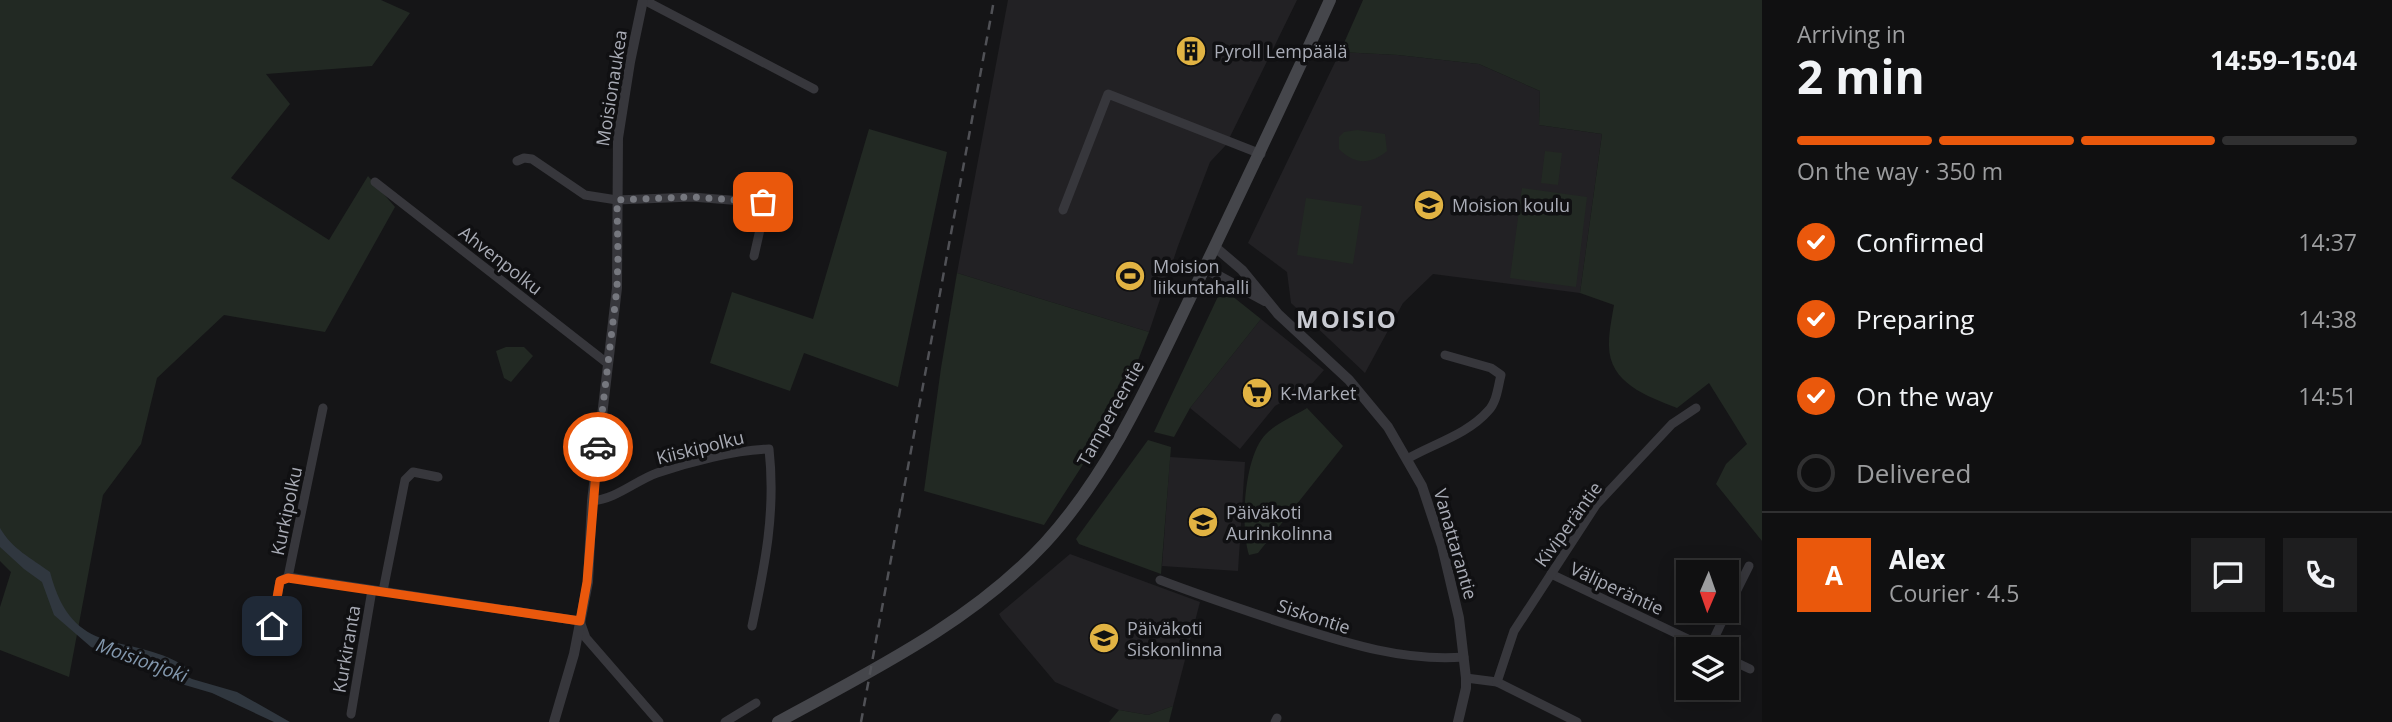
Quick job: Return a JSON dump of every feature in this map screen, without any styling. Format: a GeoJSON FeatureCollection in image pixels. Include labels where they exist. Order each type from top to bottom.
{"type":"FeatureCollection","features":[{"type":"Feature","properties":{"kind":"main road","name":"Tampereentie"},"geometry":{"type":"LineString","coordinates":[[778,722],[900,655],[962,614],[1016,571],[1063,521],[1120,437],[1261,154],[1330,0]]}},
{"type":"Feature","properties":{"kind":"street"},"geometry":{"type":"LineString","coordinates":[[644,0],[814,89]]}},
{"type":"Feature","properties":{"kind":"street","name":"Moisionaukea"},"geometry":{"type":"LineString","coordinates":[[554,722],[574,654],[587,582],[618,268],[617,200],[621,114],[644,0]]}},
{"type":"Feature","properties":{"kind":"street"},"geometry":{"type":"LineString","coordinates":[[1063,210],[1108,94],[1261,154]]}},
{"type":"Feature","properties":{"kind":"street"},"geometry":{"type":"LineString","coordinates":[[517,161],[531,159],[585,195],[617,200],[692,197],[766,203],[754,256]]}},
{"type":"Feature","properties":{"kind":"street","name":"Ahvenpolku"},"geometry":{"type":"LineString","coordinates":[[375,181],[607,363]]}},
{"type":"Feature","properties":{"kind":"street","name":"Vanattarantie"},"geometry":{"type":"LineString","coordinates":[[1214,247],[1242,270],[1270,305],[1349,380],[1388,428],[1422,486],[1442,546],[1459,618],[1466,688],[1458,722]]}},
{"type":"Feature","properties":{"kind":"street","name":"Vanattarantie"},"geometry":{"type":"LineString","coordinates":[[1204,268],[1270,305]]}},
{"type":"Feature","properties":{"kind":"street"},"geometry":{"type":"LineString","coordinates":[[1407,459],[1451,438],[1488,411],[1493,402],[1501,375],[1491,368],[1445,355]]}},
{"type":"Feature","properties":{"kind":"street","name":"Kurkipolku"},"geometry":{"type":"LineString","coordinates":[[323,408],[288,578],[580,621]]}},
{"type":"Feature","properties":{"kind":"street","name":"Kiviperäntie"},"geometry":{"type":"LineString","coordinates":[[1497,682],[1514,631],[1596,505],[1672,424],[1696,408]]}},
{"type":"Feature","properties":{"kind":"street","name":"Kiiskipolku"},"geometry":{"type":"LineString","coordinates":[[593,501],[604,500],[655,474],[749,450],[769,449],[772,506],[768,552],[752,626]]}},
{"type":"Feature","properties":{"kind":"street"},"geometry":{"type":"LineString","coordinates":[[383,591],[405,480],[413,472],[438,477]]}},
{"type":"Feature","properties":{"kind":"street","name":"Väliperäntie"},"geometry":{"type":"LineString","coordinates":[[1740,584],[1749,566]]}},
{"type":"Feature","properties":{"kind":"street","name":"Väliperäntie"},"geometry":{"type":"LineString","coordinates":[[1551,574],[1684,637]]}},
{"type":"Feature","properties":{"kind":"street"},"geometry":{"type":"LineString","coordinates":[[268,649],[280,581],[288,578]]}},
{"type":"Feature","properties":{"kind":"street","name":"Siskontie"},"geometry":{"type":"LineString","coordinates":[[1160,580],[1212,600],[1354,646],[1437,657],[1464,657]]}},
{"type":"Feature","properties":{"kind":"street","name":"Kurkiranta"},"geometry":{"type":"LineString","coordinates":[[351,714],[372,590]]}},
{"type":"Feature","properties":{"kind":"street"},"geometry":{"type":"LineString","coordinates":[[580,621],[586,638],[659,722]]}},
{"type":"Feature","properties":{"kind":"street"},"geometry":{"type":"LineString","coordinates":[[1739,664],[1750,669]]}},
{"type":"Feature","properties":{"kind":"street"},"geometry":{"type":"LineString","coordinates":[[1466,678],[1497,682],[1577,722]]}},
{"type":"Feature","properties":{"kind":"street"},"geometry":{"type":"LineString","coordinates":[[725,722],[756,703]]}},
{"type":"Feature","properties":{"kind":"shaded area"},"geometry":{"type":"Polygon","coordinates":[[[0,0],[381,0],[410,13],[372,66],[266,74],[290,104],[231,178],[329,240],[368,176],[395,207],[325,332],[224,315],[157,378],[141,444],[103,495],[69,677],[0,650],[0,607],[11,572],[0,561],[0,0]]]}},
{"type":"Feature","properties":{"kind":"shaded area"},"geometry":{"type":"Polygon","coordinates":[[[1008,0],[1297,0],[1226,145],[1210,162],[1149,332],[957,273],[1008,0]]]}},
{"type":"Feature","properties":{"kind":"shaded area"},"geometry":{"type":"Polygon","coordinates":[[[1363,0],[1762,0],[1762,541],[1716,484],[1726,464],[1747,444],[1709,383],[1677,408],[1631,386],[1615,369],[1610,357],[1609,339],[1614,305],[1580,293],[1602,134],[1539,125],[1540,91],[1479,64],[1340,52],[1363,0]]]}},
{"type":"Feature","properties":{"kind":"shaded area","name":"Moision koulu"},"geometry":{"type":"Polygon","coordinates":[[[1340,52],[1479,64],[1540,91],[1539,125],[1602,134],[1580,293],[1433,274],[1403,303],[1365,373],[1291,303],[1287,272],[1248,243],[1340,52]]]}},
{"type":"Feature","properties":{"kind":"shaded area"},"geometry":{"type":"Polygon","coordinates":[[[869,129],[947,152],[898,387],[804,353],[790,391],[710,363],[732,292],[813,319],[869,129]]]}},
{"type":"Feature","properties":{"kind":"shaded area"},"geometry":{"type":"Polygon","coordinates":[[[1357,130],[1385,134],[1387,151],[1369,161],[1357,160],[1345,154],[1339,149],[1339,137],[1344,132],[1357,130]]]}},
{"type":"Feature","properties":{"kind":"shaded area"},"geometry":{"type":"Polygon","coordinates":[[[1545,151],[1562,153],[1558,185],[1541,183],[1545,151]]]}},
{"type":"Feature","properties":{"kind":"shaded area"},"geometry":{"type":"Polygon","coordinates":[[[1522,188],[1587,197],[1576,287],[1510,278],[1522,188]]]}},
{"type":"Feature","properties":{"kind":"shaded area"},"geometry":{"type":"Polygon","coordinates":[[[1306,198],[1362,206],[1353,264],[1297,255],[1306,198]]]}},
{"type":"Feature","properties":{"kind":"shaded area"},"geometry":{"type":"Polygon","coordinates":[[[957,273],[1149,332],[1120,407],[1044,525],[924,491],[957,273]]]}},
{"type":"Feature","properties":{"kind":"shaded area"},"geometry":{"type":"Polygon","coordinates":[[[1222,288],[1261,319],[1190,408],[1174,437],[1154,432],[1222,288]]]}},
{"type":"Feature","properties":{"kind":"shaded area"},"geometry":{"type":"Polygon","coordinates":[[[1261,319],[1324,370],[1310,386],[1275,406],[1240,449],[1190,408],[1261,319]]]}},
{"type":"Feature","properties":{"kind":"shaded area"},"geometry":{"type":"Polygon","coordinates":[[[506,347],[524,347],[533,356],[511,382],[504,378],[496,351],[506,347]]]}},
{"type":"Feature","properties":{"kind":"shaded area"},"geometry":{"type":"Polygon","coordinates":[[[1307,408],[1343,446],[1258,553],[1249,555],[1245,510],[1253,458],[1266,434],[1307,408]]]}},
{"type":"Feature","properties":{"kind":"shaded area"},"geometry":{"type":"Polygon","coordinates":[[[1148,440],[1171,447],[1161,574],[1079,544],[1076,539],[1148,440]]]}},
{"type":"Feature","properties":{"kind":"shaded area","name":"Päiväkoti Aurinkolinna"},"geometry":{"type":"Polygon","coordinates":[[[1170,457],[1245,462],[1238,571],[1162,566],[1170,457]]]}},
{"type":"Feature","properties":{"kind":"shaded area","name":"Päiväkoti Siskonlinna"},"geometry":{"type":"Polygon","coordinates":[[[1070,554],[1200,602],[1173,706],[1148,715],[1119,710],[1055,682],[1002,619],[999,614],[1070,554]]]}},
{"type":"Feature","properties":{"kind":"shaded area"},"geometry":{"type":"Polygon","coordinates":[[[1173,706],[1169,722],[1109,722],[1119,710],[1148,715],[1173,706]]]}},
{"type":"Feature","properties":{"kind":"water","name":"Moisionjoki"},"geometry":{"type":"Polygon","coordinates":[[[0,528],[16,547],[50,572],[60,600],[73,619],[88,632],[163,656],[185,666],[188,677],[237,692],[290,722],[274,722],[212,693],[161,678],[152,669],[139,663],[91,647],[54,615],[42,582],[0,547],[0,528]]]}},
{"type":"Feature","properties":{"kind":"railway"},"geometry":{"type":"LineString","coordinates":[[861,722],[994,0]]}},
{"type":"Feature","properties":{"kind":"way so far"},"geometry":{"type":"LineString","coordinates":[[598,447],[617,288],[617,200],[692,197],[763,202]]}},
{"type":"Feature","properties":{"kind":"place","name":"Pyroll Lempäälä"},"geometry":{"type":"Point","coordinates":[1191,51]}},
{"type":"Feature","properties":{"kind":"place","name":"Moision koulu"},"geometry":{"type":"Point","coordinates":[1429,205]}},
{"type":"Feature","properties":{"kind":"place","name":"Moision liikuntahalli"},"geometry":{"type":"Point","coordinates":[1130,276]}},
{"type":"Feature","properties":{"kind":"place","name":"K-Market"},"geometry":{"type":"Point","coordinates":[1257,393]}},
{"type":"Feature","properties":{"kind":"place","name":"Päiväkoti Aurinkolinna"},"geometry":{"type":"Point","coordinates":[1203,522]}},
{"type":"Feature","properties":{"kind":"place","name":"Päiväkoti Siskonlinna"},"geometry":{"type":"Point","coordinates":[1104,638]}},
{"type":"Feature","properties":{"kind":"district","name":"MOISIO"},"geometry":{"type":"Point","coordinates":[1347,318]}},
{"type":"Feature","properties":{"kind":"route"},"geometry":{"type":"LineString","coordinates":[[272,626],[280,581],[288,578],[580,621],[587,582],[598,447]]}}]}
